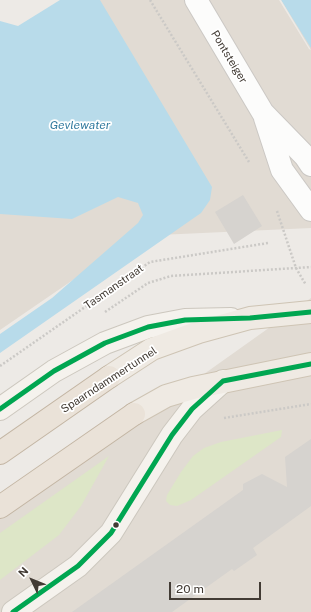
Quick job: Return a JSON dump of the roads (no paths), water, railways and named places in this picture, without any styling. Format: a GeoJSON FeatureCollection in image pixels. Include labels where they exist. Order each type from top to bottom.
{"type":"FeatureCollection","features":[{"type":"Feature","properties":{"kind":"highway","name":"Spaarndammertunnel"},"geometry":{"type":"LineString","coordinates":[[0,453],[109,377]]}},
{"type":"Feature","properties":{"kind":"highway"},"geometry":{"type":"LineString","coordinates":[[0,507],[134,414]]}},
{"type":"Feature","properties":{"kind":"main road"},"geometry":{"type":"LineString","coordinates":[[250,318],[311,312]]}},
{"type":"Feature","properties":{"kind":"main road","name":"Spaarndammertunnel"},"geometry":{"type":"LineString","coordinates":[[109,377],[152,350],[199,332],[250,318]]}},
{"type":"Feature","properties":{"kind":"main road"},"geometry":{"type":"LineString","coordinates":[[134,414],[166,396],[223,381],[311,364]]}},
{"type":"Feature","properties":{"kind":"street","name":"Pontsteiger"},"geometry":{"type":"LineString","coordinates":[[196,0],[263,113],[311,165]]}},
{"type":"Feature","properties":{"kind":"street","name":"Pontsteiger"},"geometry":{"type":"LineString","coordinates":[[263,113],[282,170],[311,210]]}},
{"type":"Feature","properties":{"kind":"street"},"geometry":{"type":"LineString","coordinates":[[0,409],[54,371],[105,343],[148,327],[185,320],[250,318]]}},
{"type":"Feature","properties":{"kind":"street"},"geometry":{"type":"LineString","coordinates":[[13,612],[78,566],[111,534],[172,434],[192,409],[223,381]]}},
{"type":"Feature","properties":{"kind":"water","name":"Gevlewater"},"geometry":{"type":"Polygon","coordinates":[[[0,0],[100,0],[212,187],[210,200],[201,213],[0,353],[0,334],[52,298],[138,223],[143,215],[138,203],[118,197],[72,219],[0,214],[0,0]]]}},
{"type":"Feature","properties":{"kind":"water"},"geometry":{"type":"Polygon","coordinates":[[[281,0],[311,0],[311,48],[281,0]]]}}]}
